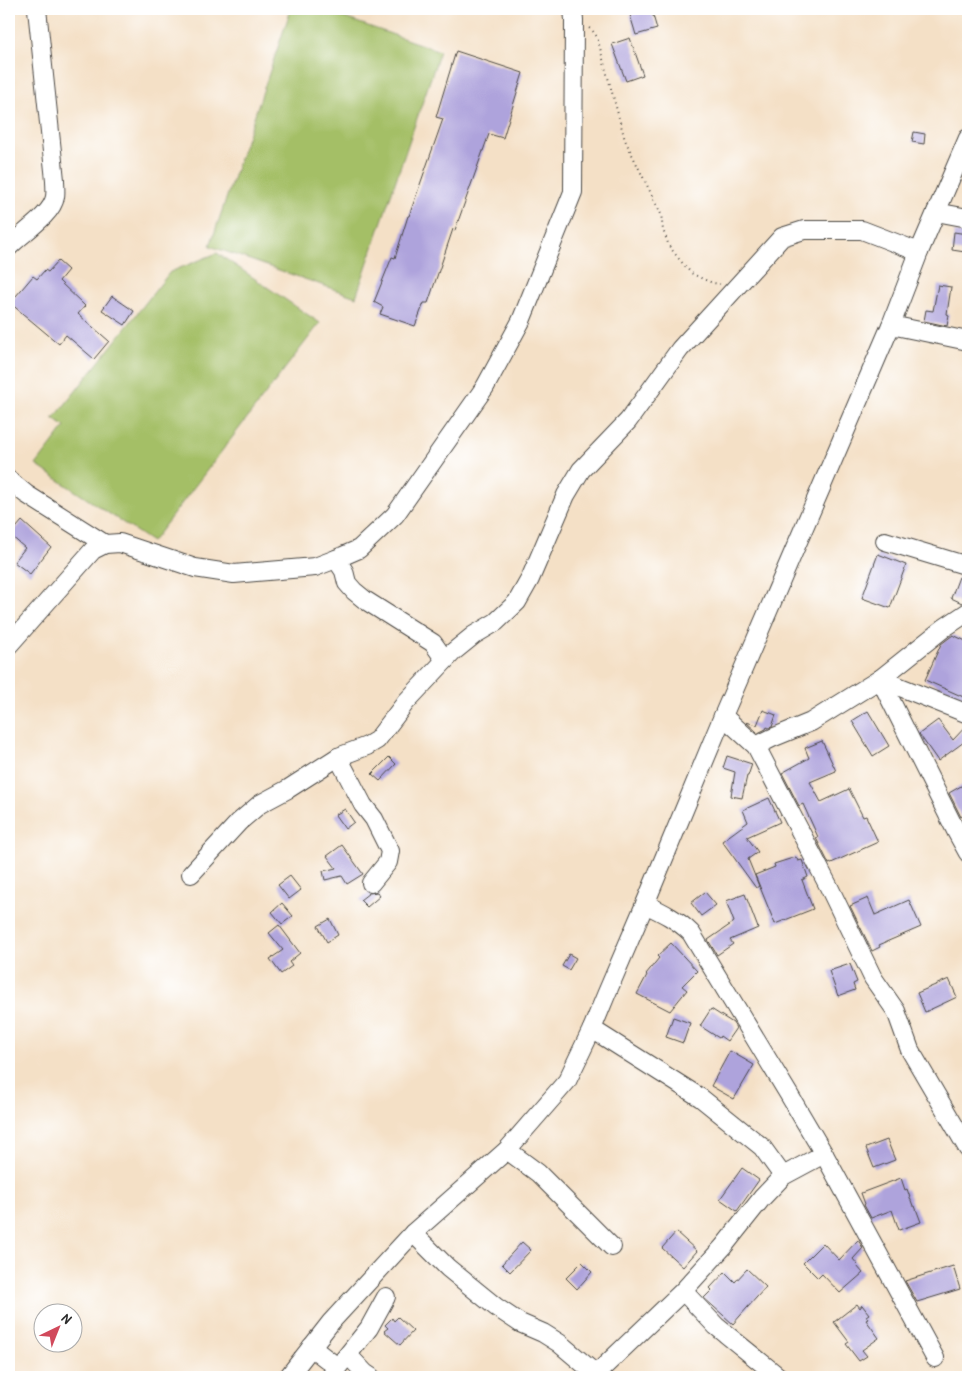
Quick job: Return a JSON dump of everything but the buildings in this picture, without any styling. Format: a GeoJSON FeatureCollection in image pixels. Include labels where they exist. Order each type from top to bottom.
{"type":"FeatureCollection","features":[{"type":"Feature","properties":{"kind":"street"},"geometry":{"type":"LineString","coordinates":[[12,238],[48,213],[55,198],[56,180],[37,9]]}},
{"type":"Feature","properties":{"kind":"street"},"geometry":{"type":"LineString","coordinates":[[9,645],[93,550],[105,544],[120,543],[195,568],[234,574],[315,567],[359,549],[395,515],[486,387],[522,321],[573,192],[573,14]]}},
{"type":"Feature","properties":{"kind":"street"},"geometry":{"type":"LineString","coordinates":[[288,1377],[331,1322],[413,1233],[507,1150],[567,1081],[592,1029],[723,716],[891,325],[919,252],[968,138]]}},
{"type":"Feature","properties":{"kind":"street"},"geometry":{"type":"LineString","coordinates":[[936,212],[968,218]]}},
{"type":"Feature","properties":{"kind":"street"},"geometry":{"type":"LineString","coordinates":[[192,874],[239,822],[260,804],[288,789],[338,757],[377,740],[406,702],[453,652],[474,635],[496,622],[517,602],[530,580],[566,495],[581,470],[628,421],[680,349],[782,237],[804,230],[862,230],[919,252]]}},
{"type":"Feature","properties":{"kind":"street"},"geometry":{"type":"LineString","coordinates":[[891,325],[968,341]]}},
{"type":"Feature","properties":{"kind":"street"},"geometry":{"type":"LineString","coordinates":[[9,480],[26,494],[105,544]]}},
{"type":"Feature","properties":{"kind":"street"},"geometry":{"type":"LineString","coordinates":[[884,540],[968,566]]}},
{"type":"Feature","properties":{"kind":"street"},"geometry":{"type":"LineString","coordinates":[[336,559],[344,571],[347,583],[354,591],[433,643],[446,660]]}},
{"type":"Feature","properties":{"kind":"street"},"geometry":{"type":"LineString","coordinates":[[756,746],[811,722],[880,679],[944,628],[968,612]]}},
{"type":"Feature","properties":{"kind":"street"},"geometry":{"type":"LineString","coordinates":[[880,679],[968,714]]}},
{"type":"Feature","properties":{"kind":"street"},"geometry":{"type":"LineString","coordinates":[[880,679],[968,853]]}},
{"type":"Feature","properties":{"kind":"street"},"geometry":{"type":"LineString","coordinates":[[723,716],[756,746],[830,887],[873,978],[896,1011],[910,1050],[968,1149]]}},
{"type":"Feature","properties":{"kind":"street"},"geometry":{"type":"LineString","coordinates":[[338,757],[390,851],[388,862],[371,882]]}},
{"type":"Feature","properties":{"kind":"street"},"geometry":{"type":"LineString","coordinates":[[645,904],[676,920],[691,933],[824,1154],[935,1358]]}},
{"type":"Feature","properties":{"kind":"street"},"geometry":{"type":"LineString","coordinates":[[592,1029],[701,1098],[762,1147],[783,1176]]}},
{"type":"Feature","properties":{"kind":"street"},"geometry":{"type":"LineString","coordinates":[[507,1150],[538,1173],[612,1247]]}},
{"type":"Feature","properties":{"kind":"street"},"geometry":{"type":"LineString","coordinates":[[413,1233],[448,1268],[496,1306],[520,1323],[560,1343],[591,1370],[593,1377],[683,1291],[783,1176],[824,1154]]}},
{"type":"Feature","properties":{"kind":"street"},"geometry":{"type":"LineString","coordinates":[[683,1291],[716,1326],[779,1377]]}},
{"type":"Feature","properties":{"kind":"street"},"geometry":{"type":"LineString","coordinates":[[338,1366],[369,1328],[386,1298]]}},
{"type":"Feature","properties":{"kind":"street"},"geometry":{"type":"LineString","coordinates":[[311,1347],[338,1366],[364,1373],[371,1377]]}},
{"type":"Feature","properties":{"kind":"path"},"geometry":{"type":"LineString","coordinates":[[573,14],[592,30],[597,37],[625,140],[661,214],[663,230],[670,246],[691,272],[713,283],[736,286]]}},
{"type":"Feature","properties":{"kind":"green space"},"geometry":{"type":"Polygon","coordinates":[[[291,9],[319,9],[440,51],[356,297],[210,246],[291,9]]]}},
{"type":"Feature","properties":{"kind":"green space"},"geometry":{"type":"Polygon","coordinates":[[[217,253],[320,323],[152,542],[36,465],[65,427],[53,418],[170,272],[217,253]]]}}]}
